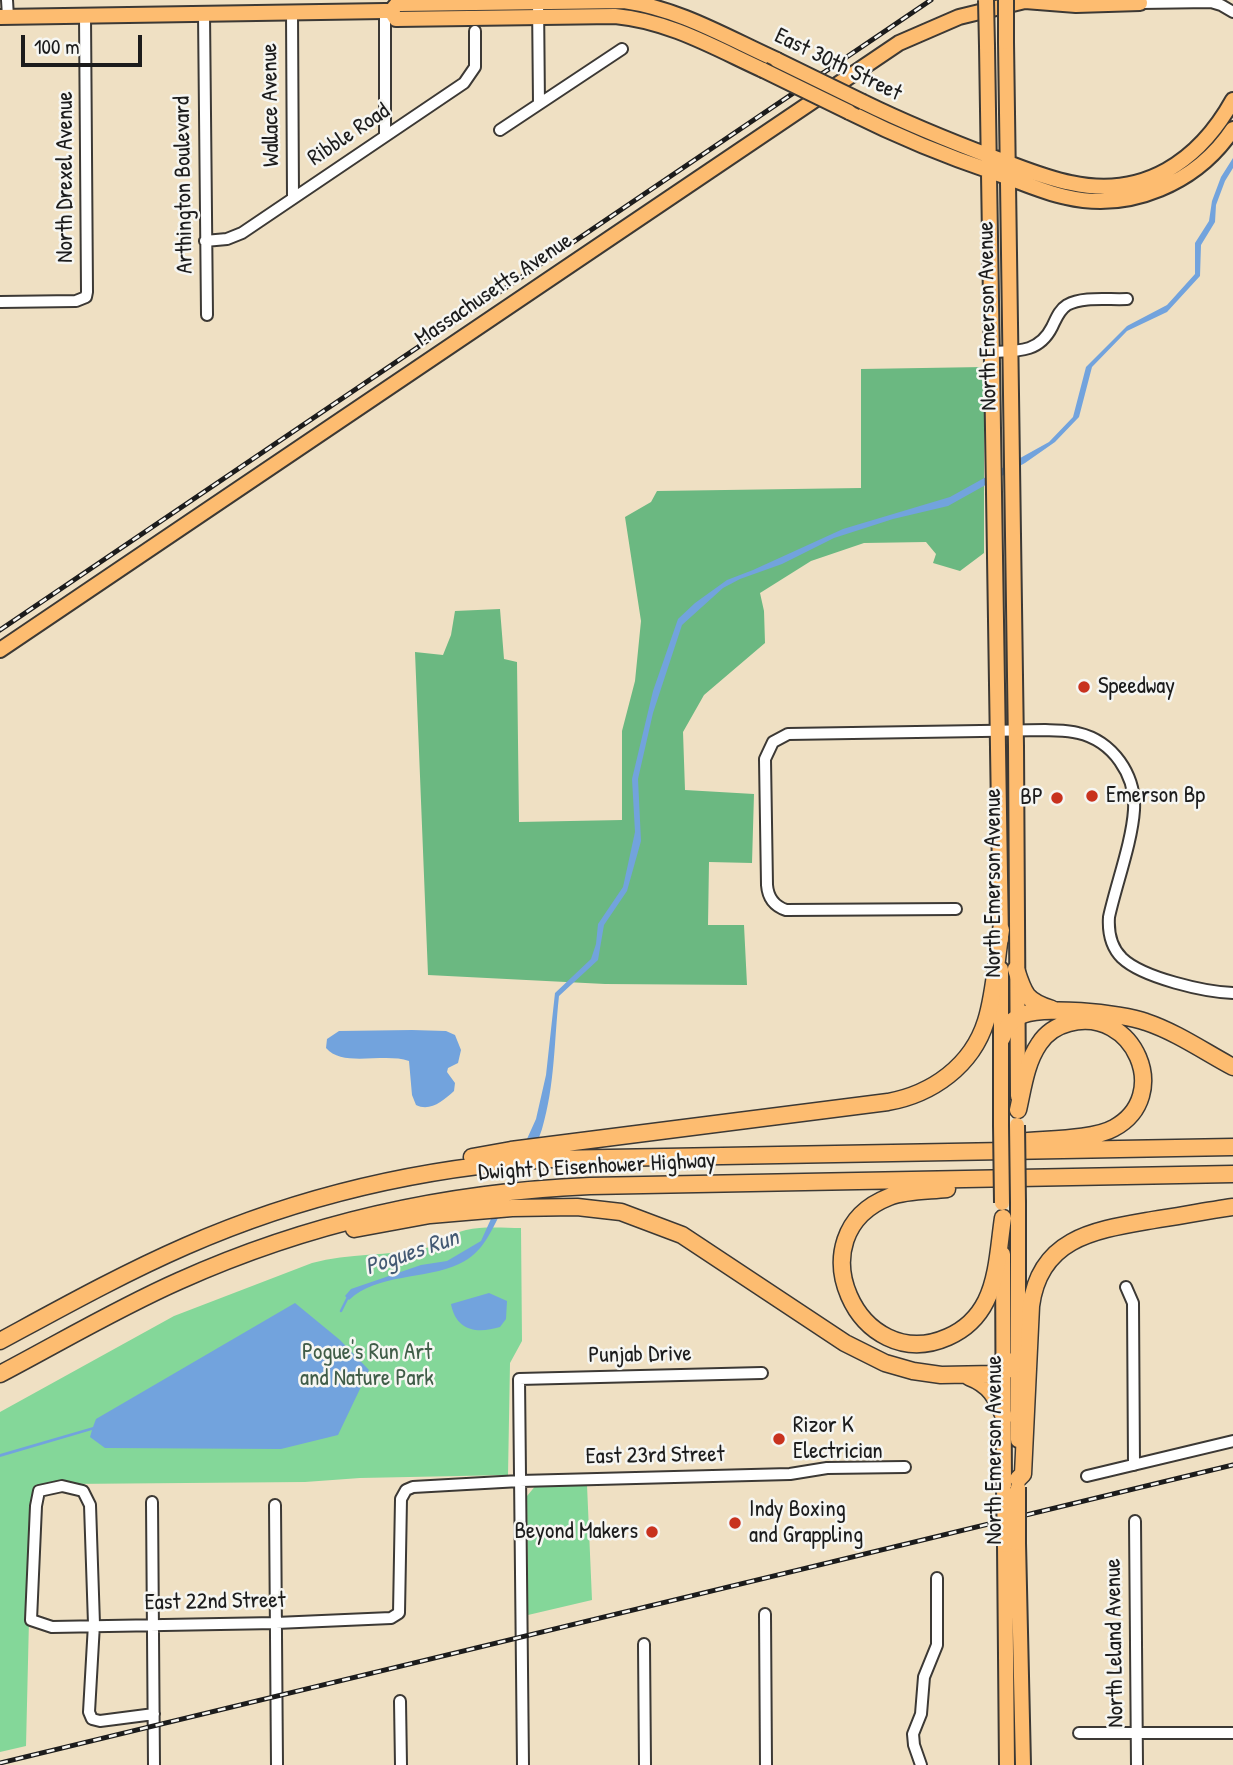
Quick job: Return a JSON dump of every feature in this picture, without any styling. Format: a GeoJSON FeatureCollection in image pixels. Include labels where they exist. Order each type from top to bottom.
{"type":"FeatureCollection","features":[{"type":"Feature","properties":{"kind":"highway"},"geometry":{"type":"LineString","coordinates":[[0,1340],[187,1246],[272,1213],[467,1158],[499,1157],[562,1143],[877,1104],[921,1093],[953,1071],[969,1053],[981,1033],[989,1008],[1001,930]]}},
{"type":"Feature","properties":{"kind":"highway"},"geometry":{"type":"LineString","coordinates":[[1016,970],[1023,989],[1031,1000],[1061,1012]]}},
{"type":"Feature","properties":{"kind":"highway"},"geometry":{"type":"LineString","coordinates":[[1002,1038],[1009,1023],[1029,1013],[1109,1013],[1147,1022],[1233,1067]]}},
{"type":"Feature","properties":{"kind":"highway"},"geometry":{"type":"LineString","coordinates":[[894,1153],[1093,1135],[1111,1130],[1129,1116],[1139,1100],[1143,1079],[1138,1054],[1123,1035],[1103,1024],[1083,1021],[1058,1027],[1044,1037],[1034,1051],[1017,1118]]}},
{"type":"Feature","properties":{"kind":"highway","name":"Dwight D Eisenhower Highway"},"geometry":{"type":"LineString","coordinates":[[499,1157],[552,1159],[1233,1147]]}},
{"type":"Feature","properties":{"kind":"highway","name":"Dwight D Eisenhower Highway"},"geometry":{"type":"LineString","coordinates":[[0,1374],[147,1296],[243,1254],[342,1222],[481,1194],[538,1188],[1233,1174]]}},
{"type":"Feature","properties":{"kind":"highway"},"geometry":{"type":"LineString","coordinates":[[1003,1211],[988,1299],[974,1319],[952,1335],[927,1343],[894,1339],[878,1332],[865,1321],[848,1299],[841,1273],[844,1246],[857,1220],[872,1206],[890,1196],[1052,1178]]}},
{"type":"Feature","properties":{"kind":"highway"},"geometry":{"type":"LineString","coordinates":[[243,1254],[397,1220],[528,1207],[594,1208],[627,1214],[682,1235],[864,1353],[885,1363],[913,1371],[964,1375],[1004,1372],[1013,1367],[1017,1358]]}},
{"type":"Feature","properties":{"kind":"highway"},"geometry":{"type":"LineString","coordinates":[[1013,1485],[1023,1474],[1031,1306],[1035,1286],[1045,1267],[1064,1247],[1091,1232],[1233,1207]]}},
{"type":"Feature","properties":{"kind":"highway"},"geometry":{"type":"LineString","coordinates":[[964,1375],[980,1381],[991,1390],[1004,1417]]}},
{"type":"Feature","properties":{"kind":"main road","name":"East 30th Street"},"geometry":{"type":"LineString","coordinates":[[4,17],[388,11],[396,19],[608,0],[664,9],[915,127],[1008,163],[1084,185],[1108,186],[1141,180],[1170,168],[1194,152],[1214,132],[1233,100]]}},
{"type":"Feature","properties":{"kind":"main road","name":"North Emerson Avenue"},"geometry":{"type":"LineString","coordinates":[[986,0],[994,498],[1017,1017],[1017,1358],[1007,1765]]}},
{"type":"Feature","properties":{"kind":"main road","name":"North Emerson Avenue"},"geometry":{"type":"LineString","coordinates":[[1006,0],[1013,486],[1001,930],[1001,1125],[1004,1417],[1013,1485]]}},
{"type":"Feature","properties":{"kind":"main road","name":"Massachusetts Avenue"},"geometry":{"type":"LineString","coordinates":[[0,650],[899,43],[946,21],[1027,0],[1076,5],[1135,2]]}},
{"type":"Feature","properties":{"kind":"main road","name":"East 30th Street"},"geometry":{"type":"LineString","coordinates":[[538,7],[643,19],[683,33],[911,142],[1076,199],[1098,201],[1130,198],[1158,190],[1197,168],[1219,148],[1233,129]]}},
{"type":"Feature","properties":{"kind":"main road"},"geometry":{"type":"LineString","coordinates":[[966,147],[977,142],[989,128]]}},
{"type":"Feature","properties":{"kind":"main road","name":"North Emerson Avenue"},"geometry":{"type":"LineString","coordinates":[[1011,1544],[1023,1765]]}},
{"type":"Feature","properties":{"kind":"street"},"geometry":{"type":"LineString","coordinates":[[4,17],[7,0]]}},
{"type":"Feature","properties":{"kind":"street"},"geometry":{"type":"LineString","coordinates":[[1135,2],[1211,2],[1233,12]]}},
{"type":"Feature","properties":{"kind":"street"},"geometry":{"type":"LineString","coordinates":[[538,7],[539,104]]}},
{"type":"Feature","properties":{"kind":"street"},"geometry":{"type":"LineString","coordinates":[[385,136],[388,11]]}},
{"type":"Feature","properties":{"kind":"street","name":"Wallace Avenue"},"geometry":{"type":"LineString","coordinates":[[292,12],[293,198]]}},
{"type":"Feature","properties":{"kind":"street","name":"Arthington Boulevard"},"geometry":{"type":"LineString","coordinates":[[204,13],[207,315]]}},
{"type":"Feature","properties":{"kind":"street","name":"North Drexel Avenue"},"geometry":{"type":"LineString","coordinates":[[0,302],[76,302],[86,296],[85,15]]}},
{"type":"Feature","properties":{"kind":"street","name":"Ribble Road"},"geometry":{"type":"LineString","coordinates":[[205,241],[221,241],[234,237],[470,77],[476,63],[475,31]]}},
{"type":"Feature","properties":{"kind":"street"},"geometry":{"type":"LineString","coordinates":[[500,130],[622,50]]}},
{"type":"Feature","properties":{"kind":"street"},"geometry":{"type":"LineString","coordinates":[[991,352],[1026,350],[1038,345],[1060,312],[1071,303],[1127,299]]}},
{"type":"Feature","properties":{"kind":"street"},"geometry":{"type":"LineString","coordinates":[[956,909],[786,910],[772,902],[767,886],[765,759],[773,742],[788,734],[1060,731],[1088,736],[1113,753],[1126,772],[1132,789],[1133,816],[1108,920],[1111,940],[1118,952],[1132,965],[1202,990],[1233,993]]}},
{"type":"Feature","properties":{"kind":"street"},"geometry":{"type":"LineString","coordinates":[[1126,1287],[1133,1303],[1134,1465]]}},
{"type":"Feature","properties":{"kind":"street","name":"Punjab Drive"},"geometry":{"type":"LineString","coordinates":[[520,1481],[519,1379],[762,1373]]}},
{"type":"Feature","properties":{"kind":"street"},"geometry":{"type":"LineString","coordinates":[[1087,1476],[1233,1441]]}},
{"type":"Feature","properties":{"kind":"street","name":"East 23rd Street"},"geometry":{"type":"LineString","coordinates":[[399,1614],[400,1510],[401,1499],[406,1490],[425,1486],[520,1481],[790,1475],[827,1468],[905,1467]]}},
{"type":"Feature","properties":{"kind":"street"},"geometry":{"type":"LineString","coordinates":[[520,1481],[523,1765]]}},
{"type":"Feature","properties":{"kind":"street","name":"East 22nd Street"},"geometry":{"type":"LineString","coordinates":[[94,1624],[90,1505],[83,1491],[62,1486],[39,1492],[36,1506],[31,1620],[52,1627],[94,1624],[276,1623],[391,1618],[399,1614]]}},
{"type":"Feature","properties":{"kind":"street"},"geometry":{"type":"LineString","coordinates":[[152,1502],[154,1765]]}},
{"type":"Feature","properties":{"kind":"street"},"geometry":{"type":"LineString","coordinates":[[275,1505],[277,1765]]}},
{"type":"Feature","properties":{"kind":"street","name":"North Leland Avenue"},"geometry":{"type":"LineString","coordinates":[[1135,1521],[1137,1765]]}},
{"type":"Feature","properties":{"kind":"street"},"geometry":{"type":"LineString","coordinates":[[921,1765],[915,1748],[914,1734],[921,1714],[925,1677],[937,1645],[937,1578]]}},
{"type":"Feature","properties":{"kind":"street"},"geometry":{"type":"LineString","coordinates":[[765,1614],[766,1765]]}},
{"type":"Feature","properties":{"kind":"street"},"geometry":{"type":"LineString","coordinates":[[94,1624],[89,1712],[92,1718],[100,1721],[154,1714]]}},
{"type":"Feature","properties":{"kind":"street"},"geometry":{"type":"LineString","coordinates":[[644,1644],[645,1765]]}},
{"type":"Feature","properties":{"kind":"street"},"geometry":{"type":"LineString","coordinates":[[400,1701],[401,1765]]}},
{"type":"Feature","properties":{"kind":"street"},"geometry":{"type":"LineString","coordinates":[[1079,1733],[1233,1733]]}},
{"type":"Feature","properties":{"kind":"green space"},"geometry":{"type":"Polygon","coordinates":[[[984,367],[984,553],[960,571],[933,563],[936,554],[926,542],[864,543],[811,561],[760,593],[764,611],[765,643],[704,695],[683,732],[685,790],[754,794],[752,863],[709,862],[708,925],[744,925],[747,985],[605,984],[428,975],[415,652],[443,655],[451,635],[455,611],[500,609],[504,659],[517,662],[519,822],[622,820],[622,731],[635,681],[641,621],[625,517],[651,502],[657,491],[861,488],[861,369],[984,367]]]}},
{"type":"Feature","properties":{"kind":"green space","name":"Pogue's Run Art and Nature Park"},"geometry":{"type":"Polygon","coordinates":[[[521,1228],[522,1341],[510,1363],[508,1475],[360,1478],[305,1482],[67,1484],[36,1489],[32,1493],[26,1746],[0,1752],[0,1412],[174,1316],[312,1263],[426,1248],[473,1229],[521,1228]]]}},
{"type":"Feature","properties":{"kind":"green space"},"geometry":{"type":"Polygon","coordinates":[[[537,1484],[587,1485],[592,1600],[528,1615],[527,1496],[537,1484]]]}},
{"type":"Feature","properties":{"kind":"water"},"geometry":{"type":"Polygon","coordinates":[[[1233,158],[1233,168],[1216,205],[1215,222],[1201,245],[1200,276],[1167,312],[1127,331],[1092,367],[1079,417],[1055,442],[1025,463],[948,506],[893,519],[834,538],[782,564],[740,579],[723,588],[682,625],[653,713],[638,779],[641,841],[627,891],[604,925],[598,960],[559,996],[549,1096],[539,1139],[530,1158],[486,1240],[475,1254],[446,1269],[374,1285],[349,1300],[345,1296],[351,1289],[421,1265],[447,1261],[481,1241],[536,1119],[546,1075],[555,993],[591,959],[598,924],[623,887],[635,832],[632,779],[653,691],[678,619],[727,580],[843,529],[950,497],[1049,442],[1073,417],[1086,367],[1127,326],[1167,305],[1195,274],[1195,243],[1209,221],[1212,201],[1221,177],[1233,158]]]}},
{"type":"Feature","properties":{"kind":"water"},"geometry":{"type":"Polygon","coordinates":[[[339,1031],[446,1031],[455,1035],[461,1050],[458,1063],[448,1068],[447,1072],[455,1083],[454,1091],[441,1102],[431,1106],[416,1105],[412,1095],[409,1061],[388,1058],[353,1059],[333,1054],[326,1048],[327,1039],[339,1031]]]}},
{"type":"Feature","properties":{"kind":"water"},"geometry":{"type":"Polygon","coordinates":[[[489,1293],[507,1301],[506,1319],[500,1327],[476,1330],[463,1325],[451,1304],[489,1293]]]}},
{"type":"Feature","properties":{"kind":"water"},"geometry":{"type":"Polygon","coordinates":[[[295,1303],[340,1340],[369,1370],[338,1435],[281,1449],[105,1448],[90,1437],[92,1430],[0,1457],[0,1454],[93,1427],[96,1419],[295,1303]]]}},
{"type":"Feature","properties":{"kind":"waterway","name":"Pogues Run"},"geometry":{"type":"LineString","coordinates":[[341,1311],[348,1297]]}},
{"type":"Feature","properties":{"kind":"railway"},"geometry":{"type":"LineString","coordinates":[[0,630],[931,0]]}},
{"type":"Feature","properties":{"kind":"railway"},"geometry":{"type":"LineString","coordinates":[[0,1763],[1233,1465]]}},
{"type":"Feature","properties":{"kind":"place","name":"Speedway"},"geometry":{"type":"Point","coordinates":[1084,687]}},
{"type":"Feature","properties":{"kind":"place","name":"Emerson Bp"},"geometry":{"type":"Point","coordinates":[1092,796]}},
{"type":"Feature","properties":{"kind":"place","name":"BP"},"geometry":{"type":"Point","coordinates":[1057,798]}},
{"type":"Feature","properties":{"kind":"place","name":"Rizor K Electrician"},"geometry":{"type":"Point","coordinates":[779,1439]}},
{"type":"Feature","properties":{"kind":"place","name":"Indy Boxing and Grappling"},"geometry":{"type":"Point","coordinates":[735,1523]}},
{"type":"Feature","properties":{"kind":"place","name":"Beyond Makers"},"geometry":{"type":"Point","coordinates":[652,1532]}}]}
